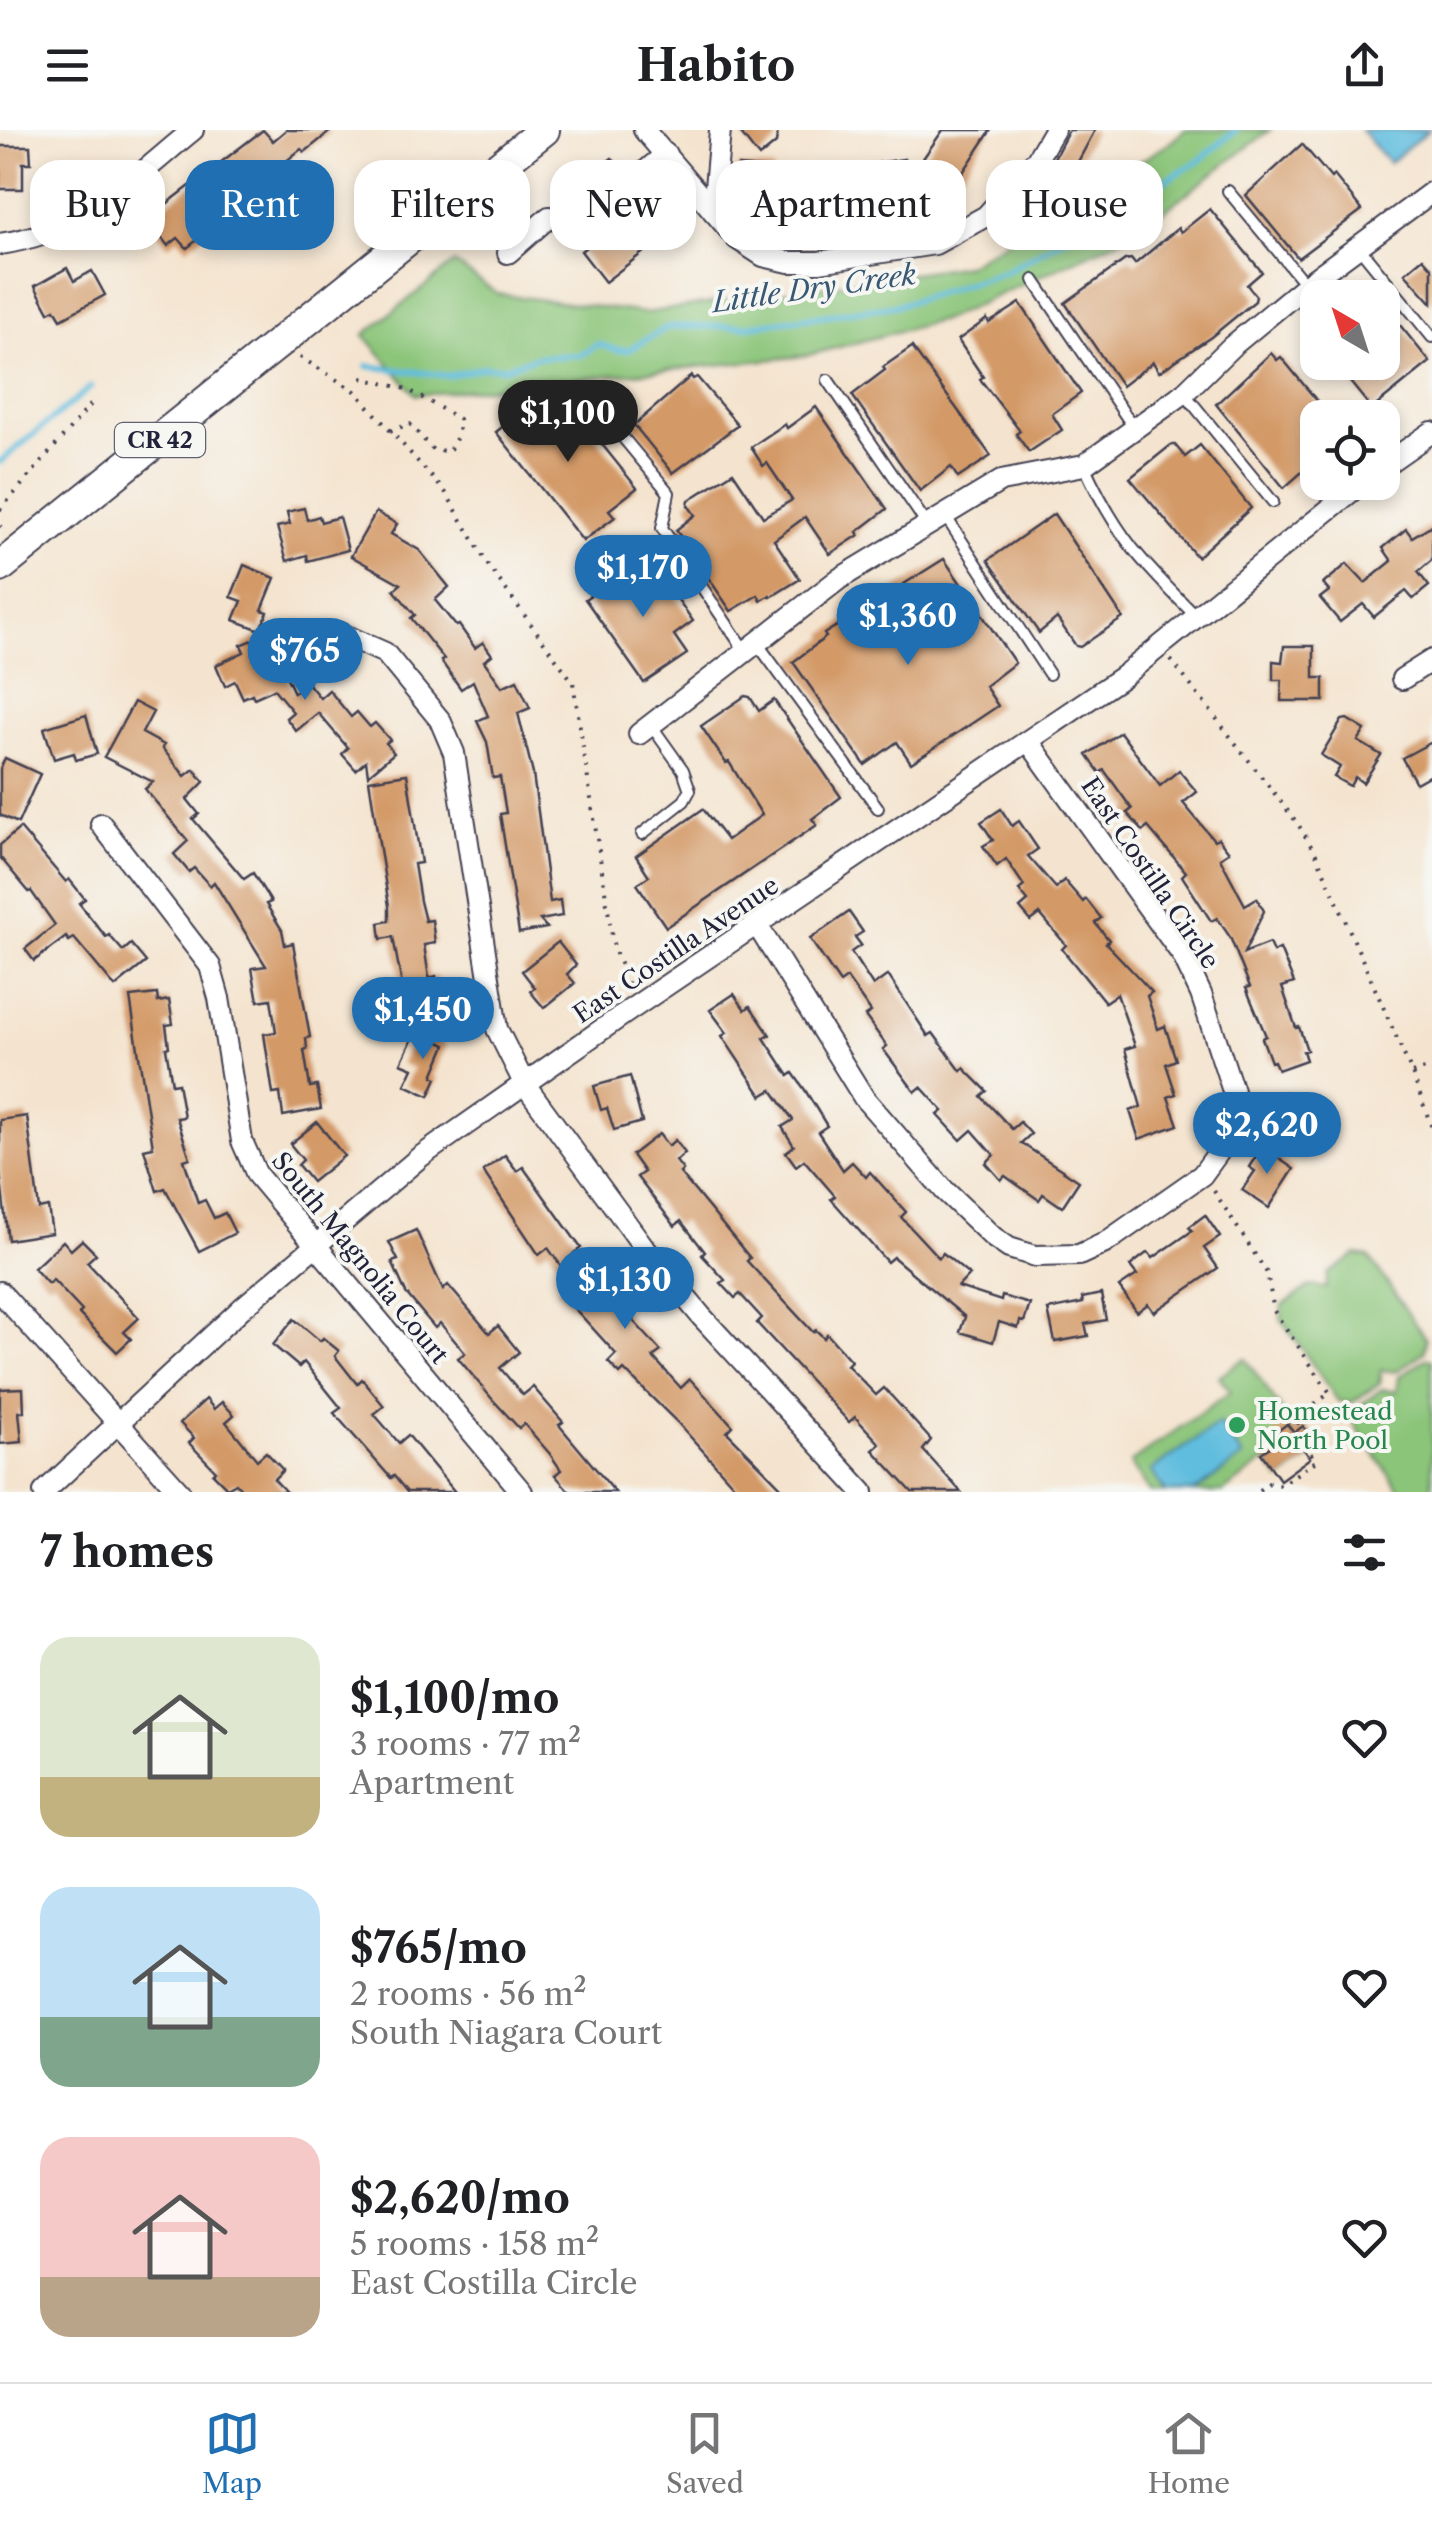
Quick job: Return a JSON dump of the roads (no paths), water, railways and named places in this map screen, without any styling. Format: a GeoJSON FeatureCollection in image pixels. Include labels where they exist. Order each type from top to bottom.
{"type":"FeatureCollection","features":[{"type":"Feature","properties":{"kind":"main road","name":"CR 42"},"geometry":{"type":"LineString","coordinates":[[0,567],[544,130]]}},
{"type":"Feature","properties":{"kind":"street"},"geometry":{"type":"LineString","coordinates":[[0,244],[34,238],[74,223],[193,130]]}},
{"type":"Feature","properties":{"kind":"street"},"geometry":{"type":"LineString","coordinates":[[644,130],[737,239],[763,256],[790,262],[819,262],[934,244],[986,216],[1001,202],[1038,159],[1054,130]]}},
{"type":"Feature","properties":{"kind":"street"},"geometry":{"type":"LineString","coordinates":[[713,210],[720,130]]}},
{"type":"Feature","properties":{"kind":"street"},"geometry":{"type":"LineString","coordinates":[[508,253],[549,216],[589,219],[666,154]]}},
{"type":"Feature","properties":{"kind":"street"},"geometry":{"type":"LineString","coordinates":[[1313,280],[1432,192]]}},
{"type":"Feature","properties":{"kind":"street"},"geometry":{"type":"LineString","coordinates":[[645,729],[839,579],[1001,480],[1084,465],[1184,393],[1300,290]]}},
{"type":"Feature","properties":{"kind":"street"},"geometry":{"type":"LineString","coordinates":[[1400,454],[1432,432]]}},
{"type":"Feature","properties":{"kind":"street","name":"East Costilla Avenue"},"geometry":{"type":"LineString","coordinates":[[44,1492],[314,1245],[420,1157],[1029,742],[1198,618],[1341,500]]}},
{"type":"Feature","properties":{"kind":"street"},"geometry":{"type":"LineString","coordinates":[[342,634],[386,653],[440,720],[454,753],[497,1029],[524,1083],[646,1250],[701,1316],[863,1492]]}},
{"type":"Feature","properties":{"kind":"street"},"geometry":{"type":"LineString","coordinates":[[1402,679],[1432,660]]}},
{"type":"Feature","properties":{"kind":"street","name":"East Costilla Circle"},"geometry":{"type":"LineString","coordinates":[[757,925],[864,1098],[944,1190],[993,1236],[1009,1248],[1035,1256],[1079,1255],[1105,1243],[1202,1175],[1226,1136],[1233,1091],[1201,994],[1183,956],[1029,742]]}},
{"type":"Feature","properties":{"kind":"street","name":"South Magnolia Court"},"geometry":{"type":"LineString","coordinates":[[102,824],[210,966],[247,1158],[257,1175],[522,1492]]}},
{"type":"Feature","properties":{"kind":"street"},"geometry":{"type":"LineString","coordinates":[[0,1292],[180,1492]]}},
{"type":"Feature","properties":{"kind":"lane"},"geometry":{"type":"LineString","coordinates":[[1228,191],[1302,280]]}},
{"type":"Feature","properties":{"kind":"lane"},"geometry":{"type":"LineString","coordinates":[[1358,246],[1432,337]]}},
{"type":"Feature","properties":{"kind":"lane"},"geometry":{"type":"LineString","coordinates":[[1034,280],[1134,429]]}},
{"type":"Feature","properties":{"kind":"lane"},"geometry":{"type":"LineString","coordinates":[[828,380],[1049,674]]}},
{"type":"Feature","properties":{"kind":"lane"},"geometry":{"type":"LineString","coordinates":[[586,393],[670,493],[662,528],[878,808]]}},
{"type":"Feature","properties":{"kind":"lane"},"geometry":{"type":"LineString","coordinates":[[1184,393],[1273,502]]}},
{"type":"Feature","properties":{"kind":"lane"},"geometry":{"type":"LineString","coordinates":[[1084,465],[1113,524],[1132,551],[1198,618]]}},
{"type":"Feature","properties":{"kind":"lane"},"geometry":{"type":"LineString","coordinates":[[642,834],[684,801],[690,790],[683,770],[645,729]]}},
{"type":"Feature","properties":{"kind":"water"},"geometry":{"type":"Polygon","coordinates":[[[1361,130],[1429,130],[1389,163],[1361,130]]]}},
{"type":"Feature","properties":{"kind":"water"},"geometry":{"type":"Polygon","coordinates":[[[1219,1423],[1243,1457],[1194,1492],[1166,1492],[1151,1471],[1219,1423]]]}},
{"type":"Feature","properties":{"kind":"waterway","name":"Little Dry Creek"},"geometry":{"type":"LineString","coordinates":[[367,366],[449,376],[484,367],[503,368],[537,357],[581,355],[598,344],[628,350],[668,327],[748,326],[899,305],[1006,271],[1199,161],[1236,130]]}},
{"type":"Feature","properties":{"kind":"waterway","name":"Little Dry Creek"},"geometry":{"type":"LineString","coordinates":[[0,462],[91,387]]}},
{"type":"Feature","properties":{"kind":"place","name":"Homestead North Pool"},"geometry":{"type":"Point","coordinates":[1237,1425]}}]}
